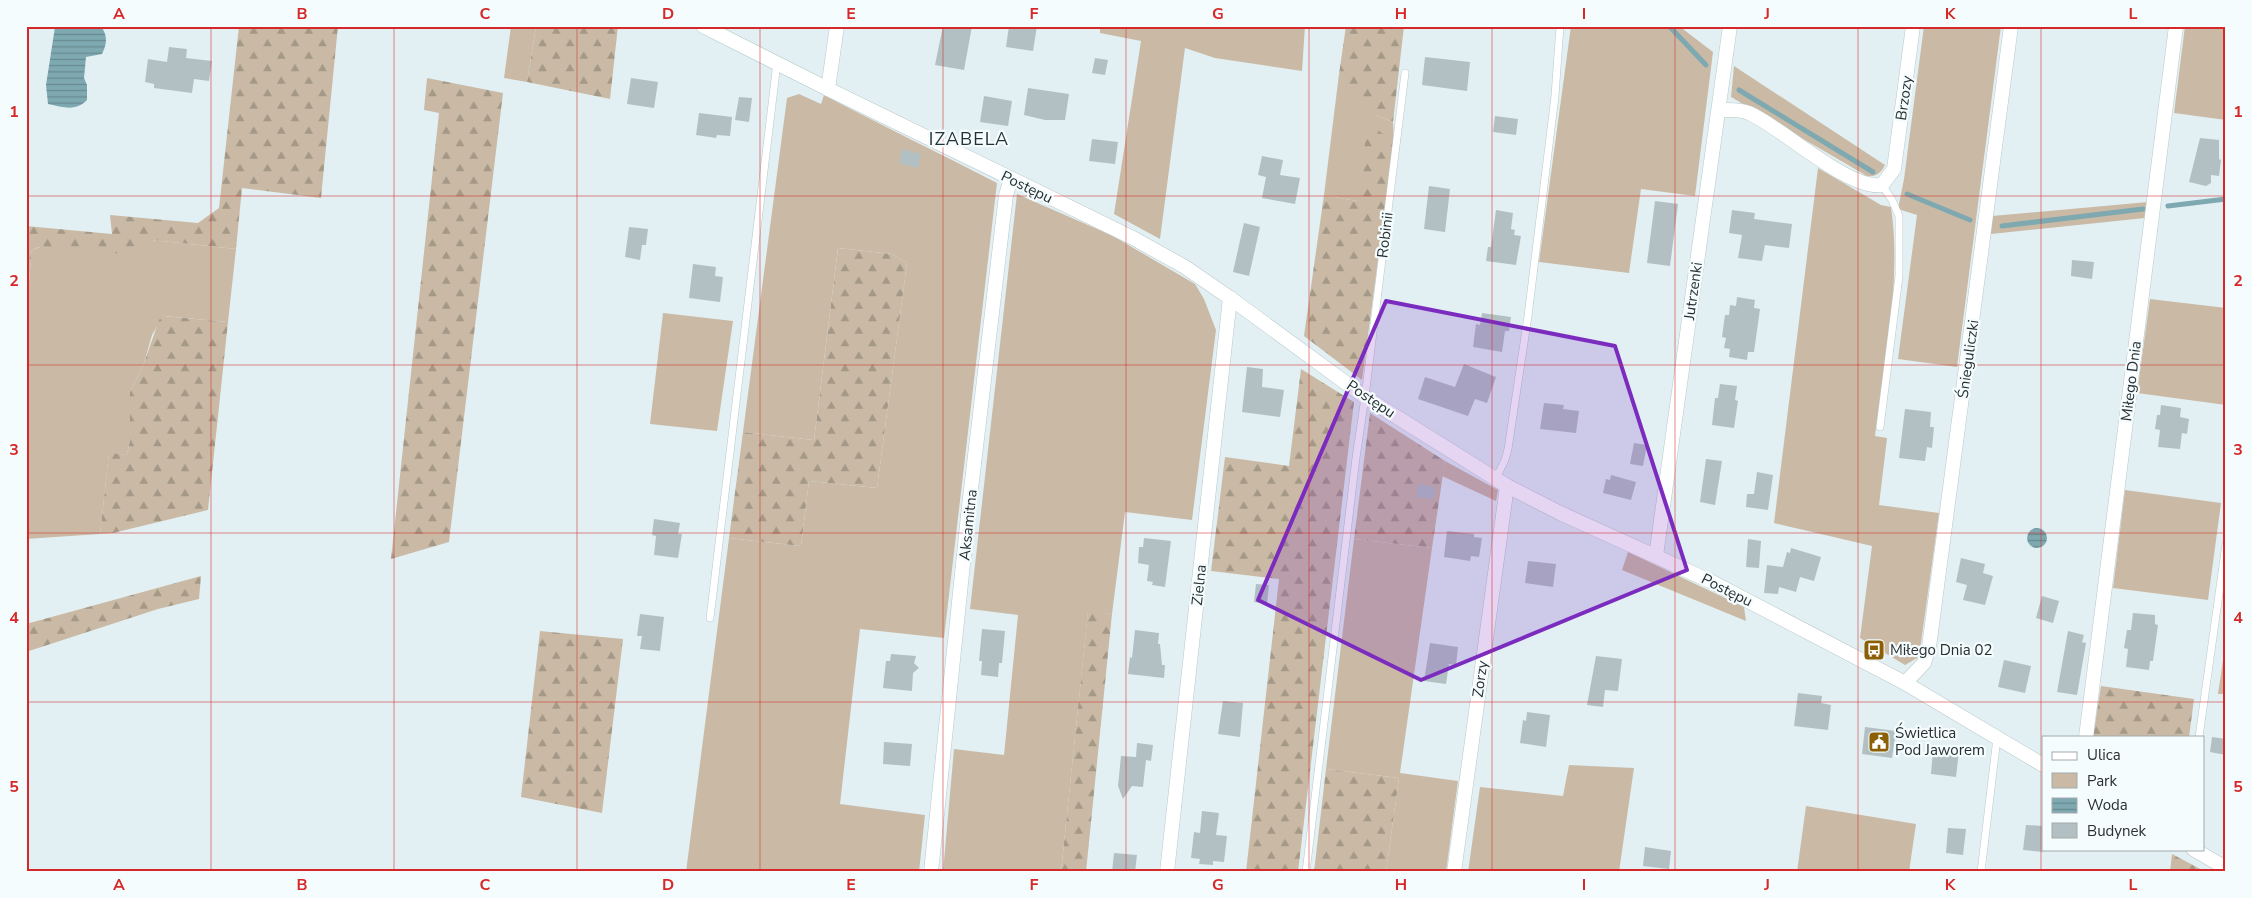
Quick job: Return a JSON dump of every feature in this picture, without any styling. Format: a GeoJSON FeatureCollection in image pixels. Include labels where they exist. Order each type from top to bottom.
{"type":"FeatureCollection","features":[{"type":"Feature","properties":{"kind":"street","name":"Postępu"},"geometry":{"type":"LineString","coordinates":[[703,26],[1133,238],[1184,267],[1230,298],[1365,397],[1501,482],[1560,513],[1710,581],[1905,683],[2042,764]]}},
{"type":"Feature","properties":{"kind":"street"},"geometry":{"type":"LineString","coordinates":[[828,89],[837,26]]}},
{"type":"Feature","properties":{"kind":"street","name":"Jutrzenki"},"geometry":{"type":"LineString","coordinates":[[1656,556],[1730,26]]}},
{"type":"Feature","properties":{"kind":"street","name":"Brzozy"},"geometry":{"type":"LineString","coordinates":[[1882,185],[1894,169],[1914,26]]}},
{"type":"Feature","properties":{"kind":"street","name":"Śnieguliczki"},"geometry":{"type":"LineString","coordinates":[[1905,683],[1924,663],[1929,647],[2011,26]]}},
{"type":"Feature","properties":{"kind":"street","name":"Miłego Dnia"},"geometry":{"type":"LineString","coordinates":[[2086,736],[2176,26]]}},
{"type":"Feature","properties":{"kind":"street"},"geometry":{"type":"LineString","coordinates":[[1719,110],[1748,112],[1849,176],[1872,186],[1882,185]]}},
{"type":"Feature","properties":{"kind":"street","name":"Aksamitna"},"geometry":{"type":"LineString","coordinates":[[931,872],[969,506],[1005,205],[1011,179]]}},
{"type":"Feature","properties":{"kind":"street","name":"Zielna"},"geometry":{"type":"LineString","coordinates":[[1167,872],[1230,298]]}},
{"type":"Feature","properties":{"kind":"street","name":"Zorzy"},"geometry":{"type":"LineString","coordinates":[[1454,872],[1501,482]]}},
{"type":"Feature","properties":{"kind":"street"},"geometry":{"type":"LineString","coordinates":[[2195,850],[2226,868]]}},
{"type":"Feature","properties":{"kind":"lane"},"geometry":{"type":"LineString","coordinates":[[1501,482],[1508,449],[1528,316],[1555,96],[1560,26]]}},
{"type":"Feature","properties":{"kind":"lane"},"geometry":{"type":"LineString","coordinates":[[710,618],[777,63]]}},
{"type":"Feature","properties":{"kind":"lane","name":"Robinii"},"geometry":{"type":"LineString","coordinates":[[1306,872],[1405,73]]}},
{"type":"Feature","properties":{"kind":"lane"},"geometry":{"type":"LineString","coordinates":[[1880,427],[1899,266],[1899,216],[1892,200],[1882,185]]}},
{"type":"Feature","properties":{"kind":"lane"},"geometry":{"type":"LineString","coordinates":[[2199,736],[2226,544]]}},
{"type":"Feature","properties":{"kind":"lane"},"geometry":{"type":"LineString","coordinates":[[1981,872],[1996,738]]}},
{"type":"Feature","properties":{"kind":"highlighted area"},"geometry":{"type":"Polygon","coordinates":[[[1386,301],[1615,346],[1687,570],[1421,680],[1258,600],[1386,301]]]}},
{"type":"Feature","properties":{"kind":"green space"},"geometry":{"type":"Polygon","coordinates":[[[239,26],[338,26],[321,198],[242,188],[236,249],[152,240],[138,255],[39,247],[32,250],[26,312],[26,226],[112,234],[110,215],[198,223],[219,208],[239,26]]]}},
{"type":"Feature","properties":{"kind":"green space"},"geometry":{"type":"Polygon","coordinates":[[[511,26],[536,26],[527,82],[504,78],[511,26]]]}},
{"type":"Feature","properties":{"kind":"green space"},"geometry":{"type":"Polygon","coordinates":[[[536,26],[618,26],[610,99],[527,82],[536,26]]]}},
{"type":"Feature","properties":{"kind":"green space"},"geometry":{"type":"Polygon","coordinates":[[[1100,26],[1305,26],[1302,71],[1215,58],[1185,48],[1160,239],[1114,214],[1141,41],[1100,33],[1100,26]]]}},
{"type":"Feature","properties":{"kind":"green space"},"geometry":{"type":"Polygon","coordinates":[[[1346,26],[1404,26],[1393,122],[1365,111],[1349,95],[1339,74],[1346,26]]]}},
{"type":"Feature","properties":{"kind":"green space"},"geometry":{"type":"Polygon","coordinates":[[[1571,26],[1679,26],[1713,52],[1695,196],[1641,189],[1629,273],[1539,262],[1571,26]]]}},
{"type":"Feature","properties":{"kind":"green space"},"geometry":{"type":"Polygon","coordinates":[[[1924,26],[2001,26],[1957,367],[1898,359],[1917,215],[1898,209],[1904,179],[1924,26]]]}},
{"type":"Feature","properties":{"kind":"green space"},"geometry":{"type":"Polygon","coordinates":[[[2185,26],[2226,26],[2226,120],[2174,113],[2185,26]]]}},
{"type":"Feature","properties":{"kind":"green space"},"geometry":{"type":"Polygon","coordinates":[[[1734,66],[1885,165],[1883,168],[1876,175],[1867,176],[1731,97],[1734,66]]]}},
{"type":"Feature","properties":{"kind":"green space"},"geometry":{"type":"Polygon","coordinates":[[[1339,74],[1350,93],[1360,105],[1373,114],[1393,122],[1394,141],[1357,201],[1324,195],[1339,74]]]}},
{"type":"Feature","properties":{"kind":"green space"},"geometry":{"type":"Polygon","coordinates":[[[427,78],[503,93],[449,542],[391,559],[439,113],[424,110],[427,78]]]}},
{"type":"Feature","properties":{"kind":"green space"},"geometry":{"type":"Polygon","coordinates":[[[799,94],[821,104],[824,95],[997,183],[944,638],[860,629],[840,804],[925,815],[919,872],[686,872],[729,538],[801,546],[809,481],[877,488],[907,263],[892,254],[838,248],[814,440],[743,432],[787,98],[799,94]]]}},
{"type":"Feature","properties":{"kind":"green space"},"geometry":{"type":"Polygon","coordinates":[[[1367,129],[1376,129],[1394,141],[1362,380],[1304,336],[1324,195],[1357,201],[1367,129]]]}},
{"type":"Feature","properties":{"kind":"green space"},"geometry":{"type":"Polygon","coordinates":[[[1818,168],[1881,205],[1891,207],[1894,235],[1893,293],[1875,436],[1887,438],[1879,505],[1939,513],[1919,657],[1905,665],[1860,638],[1872,546],[1774,523],[1818,168]]]}},
{"type":"Feature","properties":{"kind":"green space"},"geometry":{"type":"Polygon","coordinates":[[[1017,194],[1113,236],[1195,284],[1204,299],[1216,330],[1192,520],[1125,512],[1112,614],[1088,612],[1061,872],[943,872],[954,749],[1004,755],[1018,615],[970,609],[1017,194]]]}},
{"type":"Feature","properties":{"kind":"green space"},"geometry":{"type":"Polygon","coordinates":[[[2148,202],[2145,218],[1991,234],[1992,216],[2148,202]]]}},
{"type":"Feature","properties":{"kind":"green space"},"geometry":{"type":"Polygon","coordinates":[[[152,240],[236,249],[228,322],[163,316],[152,335],[144,363],[130,392],[130,440],[127,455],[109,454],[100,534],[26,539],[26,312],[32,250],[40,247],[152,240]]]}},
{"type":"Feature","properties":{"kind":"green space"},"geometry":{"type":"Polygon","coordinates":[[[838,248],[892,254],[907,263],[877,488],[809,481],[801,546],[729,538],[743,432],[814,440],[838,248]]]}},
{"type":"Feature","properties":{"kind":"green space"},"geometry":{"type":"Polygon","coordinates":[[[2150,299],[2226,308],[2226,405],[2137,393],[2150,299]]]}},
{"type":"Feature","properties":{"kind":"green space"},"geometry":{"type":"Polygon","coordinates":[[[663,313],[733,321],[717,431],[650,424],[663,313]]]}},
{"type":"Feature","properties":{"kind":"green space"},"geometry":{"type":"Polygon","coordinates":[[[163,316],[228,322],[208,510],[113,533],[100,534],[109,453],[127,455],[130,440],[130,392],[144,363],[159,320],[163,316]]]}},
{"type":"Feature","properties":{"kind":"green space"},"geometry":{"type":"Polygon","coordinates":[[[1301,369],[1354,402],[1298,872],[1246,872],[1279,579],[1211,571],[1225,457],[1289,466],[1301,369]]]}},
{"type":"Feature","properties":{"kind":"green space"},"geometry":{"type":"Polygon","coordinates":[[[1370,413],[1445,461],[1432,548],[1354,539],[1370,413]]]}},
{"type":"Feature","properties":{"kind":"green space"},"geometry":{"type":"Polygon","coordinates":[[[1445,461],[1498,490],[1496,501],[1442,476],[1445,461]]]}},
{"type":"Feature","properties":{"kind":"green space"},"geometry":{"type":"Polygon","coordinates":[[[2125,490],[2221,503],[2208,600],[2113,588],[2125,490]]]}},
{"type":"Feature","properties":{"kind":"green space"},"geometry":{"type":"Polygon","coordinates":[[[1354,539],[1432,548],[1400,773],[1458,781],[1446,872],[1386,872],[1399,778],[1326,769],[1354,539]]]}},
{"type":"Feature","properties":{"kind":"green space"},"geometry":{"type":"Polygon","coordinates":[[[1628,552],[1744,607],[1746,621],[1622,570],[1628,552]]]}},
{"type":"Feature","properties":{"kind":"green space"},"geometry":{"type":"Polygon","coordinates":[[[201,576],[199,599],[158,609],[26,652],[26,624],[201,576]]]}},
{"type":"Feature","properties":{"kind":"green space"},"geometry":{"type":"Polygon","coordinates":[[[1088,611],[1112,614],[1086,872],[1061,872],[1088,611]]]}},
{"type":"Feature","properties":{"kind":"green space"},"geometry":{"type":"Polygon","coordinates":[[[540,631],[623,639],[602,813],[521,797],[540,631]]]}},
{"type":"Feature","properties":{"kind":"green space"},"geometry":{"type":"Polygon","coordinates":[[[2226,640],[2226,694],[2218,694],[2226,640]]]}},
{"type":"Feature","properties":{"kind":"green space"},"geometry":{"type":"Polygon","coordinates":[[[2101,686],[2194,699],[2189,736],[2093,736],[2101,686]]]}},
{"type":"Feature","properties":{"kind":"green space"},"geometry":{"type":"Polygon","coordinates":[[[1569,765],[1634,768],[1619,872],[1468,872],[1480,787],[1563,796],[1569,765]]]}},
{"type":"Feature","properties":{"kind":"green space"},"geometry":{"type":"Polygon","coordinates":[[[1326,769],[1399,778],[1386,872],[1314,872],[1326,769]]]}},
{"type":"Feature","properties":{"kind":"green space"},"geometry":{"type":"Polygon","coordinates":[[[1806,806],[1916,824],[1909,872],[1797,872],[1806,806]]]}},
{"type":"Feature","properties":{"kind":"green space"},"geometry":{"type":"Polygon","coordinates":[[[2172,854],[2206,872],[2170,872],[2172,854]]]}},
{"type":"Feature","properties":{"kind":"water"},"geometry":{"type":"Polygon","coordinates":[[[101,26],[106,40],[102,54],[86,57],[84,78],[87,85],[87,100],[73,107],[48,104],[46,85],[55,27],[101,26]]]}},
{"type":"Feature","properties":{"kind":"water"},"geometry":{"type":"Polygon","coordinates":[[[2037,528],[2044,531],[2047,538],[2044,545],[2037,548],[2030,545],[2027,538],[2030,531],[2037,528]]]}},
{"type":"Feature","properties":{"kind":"building"},"geometry":{"type":"Polygon","coordinates":[[[943,26],[972,26],[964,70],[935,65],[943,26]]]}},
{"type":"Feature","properties":{"kind":"building"},"geometry":{"type":"Polygon","coordinates":[[[1009,26],[1037,26],[1033,51],[1006,47],[1009,26]]]}},
{"type":"Feature","properties":{"kind":"building"},"geometry":{"type":"Polygon","coordinates":[[[169,47],[187,49],[186,58],[212,61],[209,81],[194,79],[192,93],[154,88],[154,84],[145,82],[148,59],[167,62],[169,47]]]}},
{"type":"Feature","properties":{"kind":"building"},"geometry":{"type":"Polygon","coordinates":[[[1425,57],[1470,62],[1467,91],[1422,85],[1425,57]]]}},
{"type":"Feature","properties":{"kind":"building"},"geometry":{"type":"Polygon","coordinates":[[[1095,58],[1108,60],[1105,75],[1092,73],[1095,58]]]}},
{"type":"Feature","properties":{"kind":"building"},"geometry":{"type":"Polygon","coordinates":[[[631,78],[658,82],[654,108],[627,104],[631,78]]]}},
{"type":"Feature","properties":{"kind":"building"},"geometry":{"type":"Polygon","coordinates":[[[1028,88],[1069,94],[1065,120],[1045,120],[1024,115],[1028,88]]]}},
{"type":"Feature","properties":{"kind":"building"},"geometry":{"type":"Polygon","coordinates":[[[984,96],[1012,101],[1008,126],[980,122],[984,96]]]}},
{"type":"Feature","properties":{"kind":"building"},"geometry":{"type":"Polygon","coordinates":[[[739,97],[752,98],[749,122],[735,120],[739,97]]]}},
{"type":"Feature","properties":{"kind":"building"},"geometry":{"type":"Polygon","coordinates":[[[699,113],[732,117],[730,136],[717,135],[716,138],[696,135],[699,113]]]}},
{"type":"Feature","properties":{"kind":"building"},"geometry":{"type":"Polygon","coordinates":[[[1495,116],[1518,119],[1516,135],[1493,132],[1495,116]]]}},
{"type":"Feature","properties":{"kind":"building"},"geometry":{"type":"Polygon","coordinates":[[[2200,138],[2219,140],[2219,159],[2221,160],[2219,176],[2211,175],[2211,183],[2206,186],[2189,182],[2200,138]]]}},
{"type":"Feature","properties":{"kind":"building"},"geometry":{"type":"Polygon","coordinates":[[[1092,139],[1118,142],[1115,164],[1089,161],[1092,139]]]}},
{"type":"Feature","properties":{"kind":"building"},"geometry":{"type":"Polygon","coordinates":[[[902,149],[921,154],[918,168],[899,163],[902,149]]]}},
{"type":"Feature","properties":{"kind":"building"},"geometry":{"type":"Polygon","coordinates":[[[1262,156],[1283,160],[1280,175],[1300,178],[1295,204],[1262,198],[1266,177],[1258,175],[1262,156]]]}},
{"type":"Feature","properties":{"kind":"building"},"geometry":{"type":"Polygon","coordinates":[[[1429,186],[1450,189],[1445,232],[1424,229],[1429,186]]]}},
{"type":"Feature","properties":{"kind":"building"},"geometry":{"type":"Polygon","coordinates":[[[1655,201],[1678,204],[1670,266],[1647,263],[1655,201]]]}},
{"type":"Feature","properties":{"kind":"building"},"geometry":{"type":"Polygon","coordinates":[[[1496,210],[1513,213],[1511,229],[1515,230],[1514,235],[1521,236],[1516,265],[1486,261],[1488,247],[1491,247],[1496,210]]]}},
{"type":"Feature","properties":{"kind":"building"},"geometry":{"type":"Polygon","coordinates":[[[1732,210],[1755,213],[1754,219],[1792,224],[1789,248],[1765,245],[1762,261],[1738,258],[1742,235],[1729,233],[1732,210]]]}},
{"type":"Feature","properties":{"kind":"building"},"geometry":{"type":"Polygon","coordinates":[[[1244,223],[1260,227],[1249,276],[1233,272],[1244,223]]]}},
{"type":"Feature","properties":{"kind":"building"},"geometry":{"type":"Polygon","coordinates":[[[629,227],[648,229],[646,245],[642,245],[640,260],[625,257],[629,227]]]}},
{"type":"Feature","properties":{"kind":"building"},"geometry":{"type":"Polygon","coordinates":[[[2072,260],[2094,262],[2092,279],[2071,276],[2072,260]]]}},
{"type":"Feature","properties":{"kind":"building"},"geometry":{"type":"Polygon","coordinates":[[[693,264],[716,267],[715,276],[723,277],[720,302],[689,298],[693,264]]]}},
{"type":"Feature","properties":{"kind":"building"},"geometry":{"type":"Polygon","coordinates":[[[1737,297],[1755,300],[1754,308],[1760,309],[1754,352],[1748,352],[1747,360],[1729,357],[1730,349],[1724,348],[1726,338],[1722,337],[1725,315],[1729,315],[1730,305],[1736,306],[1737,297]]]}},
{"type":"Feature","properties":{"kind":"building"},"geometry":{"type":"Polygon","coordinates":[[[1482,313],[1511,317],[1509,331],[1505,331],[1502,352],[1473,347],[1476,324],[1480,325],[1482,313]]]}},
{"type":"Feature","properties":{"kind":"building"},"geometry":{"type":"Polygon","coordinates":[[[1464,364],[1496,377],[1487,403],[1475,399],[1468,416],[1418,399],[1425,377],[1455,387],[1464,364]]]}},
{"type":"Feature","properties":{"kind":"building"},"geometry":{"type":"Polygon","coordinates":[[[1247,367],[1263,369],[1262,387],[1284,390],[1280,417],[1242,412],[1247,367]]]}},
{"type":"Feature","properties":{"kind":"building"},"geometry":{"type":"Polygon","coordinates":[[[1720,384],[1737,386],[1735,400],[1738,401],[1734,428],[1712,425],[1715,398],[1718,398],[1720,384]]]}},
{"type":"Feature","properties":{"kind":"building"},"geometry":{"type":"Polygon","coordinates":[[[1544,403],[1564,405],[1563,409],[1579,411],[1576,433],[1540,429],[1544,403]]]}},
{"type":"Feature","properties":{"kind":"building"},"geometry":{"type":"Polygon","coordinates":[[[2161,405],[2181,408],[2180,417],[2189,419],[2187,434],[2182,433],[2180,449],[2158,447],[2160,430],[2155,429],[2161,405]]]}},
{"type":"Feature","properties":{"kind":"building"},"geometry":{"type":"Polygon","coordinates":[[[1905,409],[1931,412],[1930,427],[1934,427],[1932,448],[1927,447],[1925,461],[1899,458],[1905,409]]]}},
{"type":"Feature","properties":{"kind":"building"},"geometry":{"type":"Polygon","coordinates":[[[1634,443],[1647,445],[1643,466],[1630,464],[1634,443]]]}},
{"type":"Feature","properties":{"kind":"building"},"geometry":{"type":"Polygon","coordinates":[[[1706,459],[1722,461],[1715,505],[1700,502],[1706,459]]]}},
{"type":"Feature","properties":{"kind":"building"},"geometry":{"type":"Polygon","coordinates":[[[1757,472],[1773,475],[1768,510],[1746,507],[1747,494],[1754,494],[1757,472]]]}},
{"type":"Feature","properties":{"kind":"building"},"geometry":{"type":"Polygon","coordinates":[[[1611,475],[1636,482],[1631,500],[1603,493],[1606,479],[1610,480],[1611,475]]]}},
{"type":"Feature","properties":{"kind":"building"},"geometry":{"type":"Polygon","coordinates":[[[1418,484],[1435,487],[1433,499],[1416,497],[1418,484]]]}},
{"type":"Feature","properties":{"kind":"building"},"geometry":{"type":"Polygon","coordinates":[[[654,519],[680,523],[678,534],[682,534],[678,558],[654,555],[656,536],[652,535],[654,519]]]}},
{"type":"Feature","properties":{"kind":"building"},"geometry":{"type":"Polygon","coordinates":[[[1447,531],[1474,534],[1474,537],[1482,538],[1479,557],[1471,556],[1470,561],[1444,557],[1447,531]]]}},
{"type":"Feature","properties":{"kind":"building"},"geometry":{"type":"Polygon","coordinates":[[[1144,538],[1171,541],[1165,587],[1152,585],[1153,582],[1147,581],[1149,565],[1138,563],[1139,547],[1143,547],[1144,538]]]}},
{"type":"Feature","properties":{"kind":"building"},"geometry":{"type":"Polygon","coordinates":[[[1748,539],[1761,541],[1759,568],[1746,567],[1748,539]]]}},
{"type":"Feature","properties":{"kind":"building"},"geometry":{"type":"Polygon","coordinates":[[[1791,548],[1821,557],[1814,581],[1800,577],[1796,592],[1779,587],[1778,594],[1764,593],[1767,565],[1783,567],[1787,552],[1790,553],[1791,548]]]}},
{"type":"Feature","properties":{"kind":"building"},"geometry":{"type":"Polygon","coordinates":[[[1961,558],[1985,564],[1983,573],[1993,576],[1985,605],[1963,600],[1967,585],[1956,582],[1961,558]]]}},
{"type":"Feature","properties":{"kind":"building"},"geometry":{"type":"Polygon","coordinates":[[[1528,561],[1556,564],[1553,587],[1525,583],[1528,561]]]}},
{"type":"Feature","properties":{"kind":"building"},"geometry":{"type":"Polygon","coordinates":[[[1256,584],[1269,585],[1267,604],[1254,602],[1256,584]]]}},
{"type":"Feature","properties":{"kind":"building"},"geometry":{"type":"Polygon","coordinates":[[[2042,596],[2059,601],[2053,623],[2036,618],[2042,596]]]}},
{"type":"Feature","properties":{"kind":"building"},"geometry":{"type":"Polygon","coordinates":[[[2133,613],[2155,615],[2155,624],[2158,625],[2153,661],[2150,661],[2149,670],[2126,667],[2128,649],[2124,648],[2127,630],[2131,630],[2133,613]]]}},
{"type":"Feature","properties":{"kind":"building"},"geometry":{"type":"Polygon","coordinates":[[[640,614],[664,617],[660,651],[640,649],[642,636],[637,636],[640,614]]]}},
{"type":"Feature","properties":{"kind":"building"},"geometry":{"type":"Polygon","coordinates":[[[982,629],[1005,631],[1002,663],[999,663],[998,677],[981,675],[982,661],[979,661],[982,629]]]}},
{"type":"Feature","properties":{"kind":"building"},"geometry":{"type":"Polygon","coordinates":[[[1135,630],[1159,633],[1158,644],[1160,644],[1162,665],[1165,665],[1164,678],[1128,674],[1135,630]]]}},
{"type":"Feature","properties":{"kind":"building"},"geometry":{"type":"Polygon","coordinates":[[[2068,631],[2084,635],[2082,642],[2086,643],[2077,695],[2057,692],[2068,631]]]}},
{"type":"Feature","properties":{"kind":"building"},"geometry":{"type":"Polygon","coordinates":[[[1430,643],[1458,647],[1456,665],[1449,664],[1446,684],[1424,681],[1430,643]]]}},
{"type":"Feature","properties":{"kind":"building"},"geometry":{"type":"Polygon","coordinates":[[[891,654],[916,656],[914,663],[919,668],[913,673],[912,691],[883,688],[886,661],[890,661],[891,654]]]}},
{"type":"Feature","properties":{"kind":"building"},"geometry":{"type":"Polygon","coordinates":[[[1596,656],[1622,659],[1618,691],[1605,690],[1603,707],[1587,705],[1596,656]]]}},
{"type":"Feature","properties":{"kind":"building"},"geometry":{"type":"Polygon","coordinates":[[[2004,660],[2031,666],[2025,693],[1998,687],[2004,660]]]}},
{"type":"Feature","properties":{"kind":"building"},"geometry":{"type":"Polygon","coordinates":[[[1798,693],[1822,696],[1821,703],[1831,705],[1828,730],[1794,726],[1798,693]]]}},
{"type":"Feature","properties":{"kind":"building"},"geometry":{"type":"Polygon","coordinates":[[[1223,701],[1243,703],[1240,737],[1218,734],[1223,701]]]}},
{"type":"Feature","properties":{"kind":"building"},"geometry":{"type":"Polygon","coordinates":[[[1527,712],[1550,715],[1546,747],[1520,743],[1523,720],[1526,721],[1527,712]]]}},
{"type":"Feature","properties":{"kind":"building","name":"Świetlica Pod Jaworem"},"geometry":{"type":"Polygon","coordinates":[[[1865,727],[1896,731],[1892,758],[1862,754],[1865,727]]]}},
{"type":"Feature","properties":{"kind":"building"},"geometry":{"type":"Polygon","coordinates":[[[2212,737],[2226,739],[2226,755],[2210,752],[2212,737]]]}},
{"type":"Feature","properties":{"kind":"building"},"geometry":{"type":"Polygon","coordinates":[[[884,742],[912,744],[910,766],[883,764],[884,742]]]}},
{"type":"Feature","properties":{"kind":"building"},"geometry":{"type":"Polygon","coordinates":[[[1137,743],[1153,745],[1151,761],[1146,760],[1143,787],[1132,786],[1123,799],[1118,786],[1121,756],[1136,757],[1137,743]]]}},
{"type":"Feature","properties":{"kind":"building"},"geometry":{"type":"Polygon","coordinates":[[[1933,749],[1959,751],[1956,777],[1931,774],[1933,749]]]}},
{"type":"Feature","properties":{"kind":"building"},"geometry":{"type":"Polygon","coordinates":[[[1202,811],[1219,813],[1216,835],[1227,836],[1224,862],[1213,861],[1213,865],[1199,864],[1200,859],[1191,858],[1194,832],[1200,833],[1202,811]]]}},
{"type":"Feature","properties":{"kind":"building"},"geometry":{"type":"Polygon","coordinates":[[[2026,825],[2042,826],[2043,852],[2023,850],[2026,825]]]}},
{"type":"Feature","properties":{"kind":"building"},"geometry":{"type":"Polygon","coordinates":[[[1948,828],[1966,829],[1963,855],[1946,853],[1948,828]]]}},
{"type":"Feature","properties":{"kind":"building"},"geometry":{"type":"Polygon","coordinates":[[[1645,847],[1671,851],[1669,869],[1643,866],[1645,847]]]}},
{"type":"Feature","properties":{"kind":"building"},"geometry":{"type":"Polygon","coordinates":[[[1114,853],[1137,855],[1135,872],[1112,872],[1114,853]]]}},
{"type":"Feature","properties":{"kind":"waterway"},"geometry":{"type":"LineString","coordinates":[[1669,26],[1706,65]]}},
{"type":"Feature","properties":{"kind":"waterway"},"geometry":{"type":"LineString","coordinates":[[1739,90],[1873,172]]}},
{"type":"Feature","properties":{"kind":"waterway"},"geometry":{"type":"LineString","coordinates":[[1907,194],[1970,220]]}},
{"type":"Feature","properties":{"kind":"waterway"},"geometry":{"type":"LineString","coordinates":[[2168,206],[2226,199]]}},
{"type":"Feature","properties":{"kind":"waterway"},"geometry":{"type":"LineString","coordinates":[[2002,226],[2143,209]]}},
{"type":"Feature","properties":{"kind":"place","name":"Miłego Dnia 02"},"geometry":{"type":"Point","coordinates":[1874,650]}},
{"type":"Feature","properties":{"kind":"place","name":"Świetlica Pod Jaworem"},"geometry":{"type":"Point","coordinates":[1879,742]}},
{"type":"Feature","properties":{"kind":"district","name":"IZABELA"},"geometry":{"type":"Point","coordinates":[969,139]}}]}
